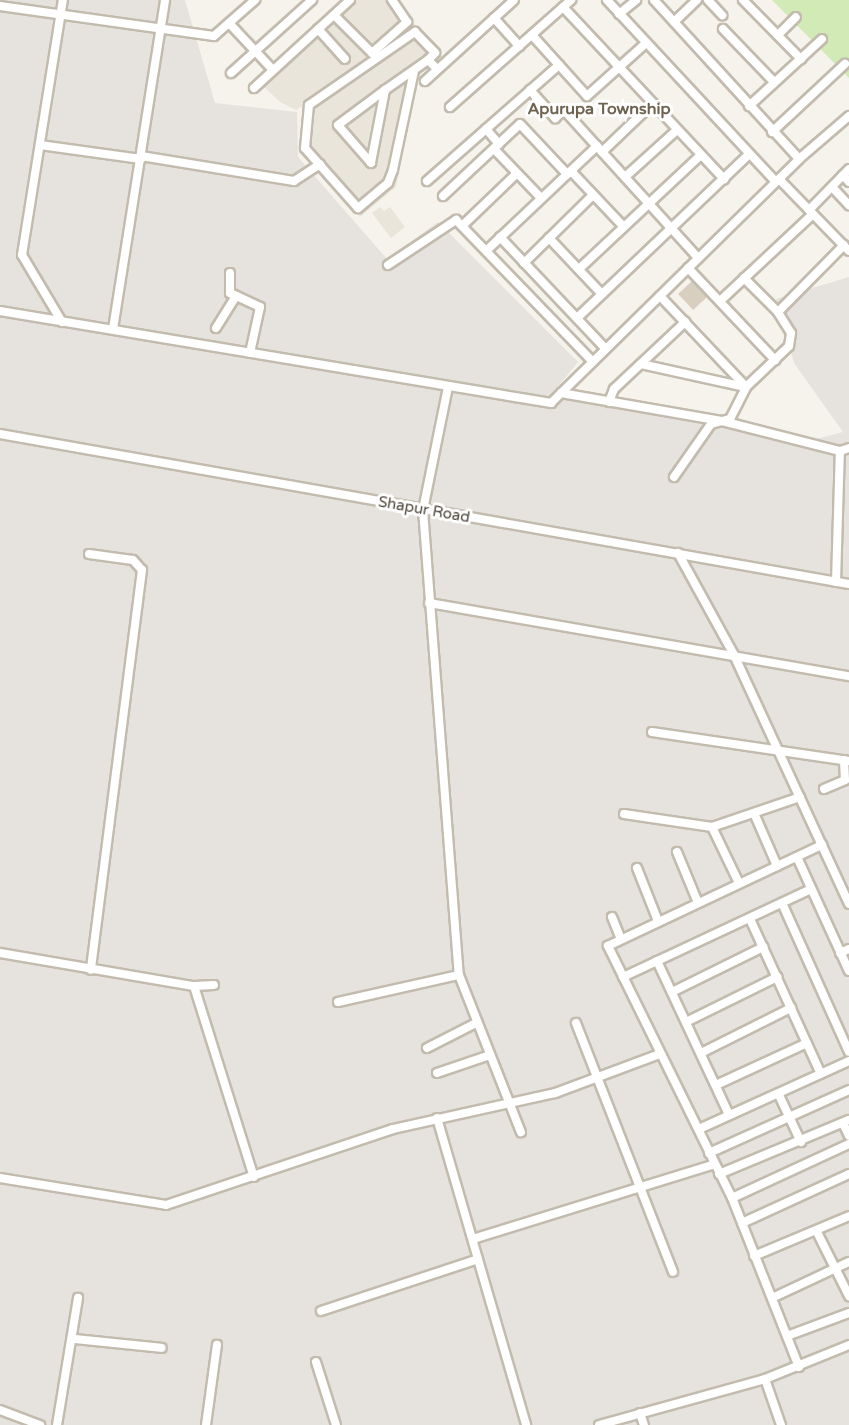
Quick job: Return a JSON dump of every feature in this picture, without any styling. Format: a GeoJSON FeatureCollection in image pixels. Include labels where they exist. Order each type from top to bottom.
{"type":"FeatureCollection","features":[{"type":"Feature","properties":{"kind":"street"},"geometry":{"type":"LineString","coordinates":[[62,322],[22,255],[63,0]]}},
{"type":"Feature","properties":{"kind":"street"},"geometry":{"type":"LineString","coordinates":[[113,329],[165,0]]}},
{"type":"Feature","properties":{"kind":"street"},"geometry":{"type":"LineString","coordinates":[[239,0],[246,8]]}},
{"type":"Feature","properties":{"kind":"street"},"geometry":{"type":"LineString","coordinates":[[0,6],[60,17],[160,27],[214,36],[255,0]]}},
{"type":"Feature","properties":{"kind":"street"},"geometry":{"type":"LineString","coordinates":[[231,73],[312,0]]}},
{"type":"Feature","properties":{"kind":"street"},"geometry":{"type":"LineString","coordinates":[[254,88],[350,0]]}},
{"type":"Feature","properties":{"kind":"street"},"geometry":{"type":"LineString","coordinates":[[334,15],[372,53],[407,22],[392,0]]}},
{"type":"Feature","properties":{"kind":"street"},"geometry":{"type":"LineString","coordinates":[[425,81],[514,0]]}},
{"type":"Feature","properties":{"kind":"street"},"geometry":{"type":"LineString","coordinates":[[450,107],[571,0]]}},
{"type":"Feature","properties":{"kind":"street"},"geometry":{"type":"LineString","coordinates":[[607,0],[748,155],[778,180],[846,248],[778,312]]}},
{"type":"Feature","properties":{"kind":"street"},"geometry":{"type":"LineString","coordinates":[[619,14],[636,0]]}},
{"type":"Feature","properties":{"kind":"street"},"geometry":{"type":"LineString","coordinates":[[654,0],[799,159]]}},
{"type":"Feature","properties":{"kind":"street"},"geometry":{"type":"LineString","coordinates":[[674,22],[697,0]]}},
{"type":"Feature","properties":{"kind":"street"},"geometry":{"type":"LineString","coordinates":[[708,0],[722,15]]}},
{"type":"Feature","properties":{"kind":"street"},"geometry":{"type":"LineString","coordinates":[[742,0],[801,59]]}},
{"type":"Feature","properties":{"kind":"street"},"geometry":{"type":"LineString","coordinates":[[563,8],[617,69],[724,179]]}},
{"type":"Feature","properties":{"kind":"street"},"geometry":{"type":"LineString","coordinates":[[778,35],[796,17]]}},
{"type":"Feature","properties":{"kind":"street"},"geometry":{"type":"LineString","coordinates":[[494,18],[519,46]]}},
{"type":"Feature","properties":{"kind":"street"},"geometry":{"type":"LineString","coordinates":[[229,23],[273,70]]}},
{"type":"Feature","properties":{"kind":"street"},"geometry":{"type":"LineString","coordinates":[[318,29],[345,59]]}},
{"type":"Feature","properties":{"kind":"street"},"geometry":{"type":"LineString","coordinates":[[723,29],[774,82]]}},
{"type":"Feature","properties":{"kind":"street"},"geometry":{"type":"LineString","coordinates":[[414,71],[388,183],[358,207],[304,143],[306,115],[312,102],[415,32],[444,63]]}},
{"type":"Feature","properties":{"kind":"street"},"geometry":{"type":"LineString","coordinates":[[532,35],[587,96],[646,44]]}},
{"type":"Feature","properties":{"kind":"street"},"geometry":{"type":"LineString","coordinates":[[749,106],[822,39]]}},
{"type":"Feature","properties":{"kind":"street"},"geometry":{"type":"LineString","coordinates":[[385,90],[371,163],[338,125],[385,90],[414,71],[435,53]]}},
{"type":"Feature","properties":{"kind":"street"},"geometry":{"type":"LineString","coordinates":[[428,60],[437,69]]}},
{"type":"Feature","properties":{"kind":"street"},"geometry":{"type":"LineString","coordinates":[[772,132],[845,64]]}},
{"type":"Feature","properties":{"kind":"street"},"geometry":{"type":"LineString","coordinates":[[427,181],[559,65]]}},
{"type":"Feature","properties":{"kind":"street"},"geometry":{"type":"LineString","coordinates":[[530,90],[555,118],[564,110],[698,258]]}},
{"type":"Feature","properties":{"kind":"street"},"geometry":{"type":"LineString","coordinates":[[486,251],[569,173],[652,105]]}},
{"type":"Feature","properties":{"kind":"street"},"geometry":{"type":"LineString","coordinates":[[0,310],[551,403],[799,159],[849,116]]}},
{"type":"Feature","properties":{"kind":"street"},"geometry":{"type":"LineString","coordinates":[[443,196],[520,124],[623,226]]}},
{"type":"Feature","properties":{"kind":"street"},"geometry":{"type":"LineString","coordinates":[[486,129],[517,173],[541,198]]}},
{"type":"Feature","properties":{"kind":"street"},"geometry":{"type":"LineString","coordinates":[[625,177],[677,130]]}},
{"type":"Feature","properties":{"kind":"street"},"geometry":{"type":"LineString","coordinates":[[40,145],[141,157],[294,182],[320,164]]}},
{"type":"Feature","properties":{"kind":"street"},"geometry":{"type":"LineString","coordinates":[[579,269],[701,155]]}},
{"type":"Feature","properties":{"kind":"street"},"geometry":{"type":"LineString","coordinates":[[577,318],[748,155]]}},
{"type":"Feature","properties":{"kind":"street"},"geometry":{"type":"LineString","coordinates":[[846,172],[849,182]]}},
{"type":"Feature","properties":{"kind":"street"},"geometry":{"type":"LineString","coordinates":[[720,301],[811,212],[846,172]]}},
{"type":"Feature","properties":{"kind":"street"},"geometry":{"type":"LineString","coordinates":[[462,226],[517,173]]}},
{"type":"Feature","properties":{"kind":"street"},"geometry":{"type":"LineString","coordinates":[[832,187],[849,205]]}},
{"type":"Feature","properties":{"kind":"street"},"geometry":{"type":"LineString","coordinates":[[524,262],[593,195]]}},
{"type":"Feature","properties":{"kind":"street"},"geometry":{"type":"LineString","coordinates":[[388,265],[456,220],[593,362]]}},
{"type":"Feature","properties":{"kind":"street"},"geometry":{"type":"LineString","coordinates":[[500,237],[606,349]]}},
{"type":"Feature","properties":{"kind":"street"},"geometry":{"type":"LineString","coordinates":[[549,238],[602,294]]}},
{"type":"Feature","properties":{"kind":"street"},"geometry":{"type":"LineString","coordinates":[[688,268],[776,360]]}},
{"type":"Feature","properties":{"kind":"street"},"geometry":{"type":"LineString","coordinates":[[230,273],[228,290],[260,307],[250,353]]}},
{"type":"Feature","properties":{"kind":"street"},"geometry":{"type":"LineString","coordinates":[[674,477],[711,424],[730,419],[746,387],[789,346],[791,333],[778,312],[744,278]]}},
{"type":"Feature","properties":{"kind":"street"},"geometry":{"type":"LineString","coordinates":[[216,328],[236,296]]}},
{"type":"Feature","properties":{"kind":"street"},"geometry":{"type":"LineString","coordinates":[[660,296],[746,387]]}},
{"type":"Feature","properties":{"kind":"street"},"geometry":{"type":"LineString","coordinates":[[609,402],[614,389],[685,322]]}},
{"type":"Feature","properties":{"kind":"street"},"geometry":{"type":"LineString","coordinates":[[641,364],[746,387]]}},
{"type":"Feature","properties":{"kind":"street"},"geometry":{"type":"LineString","coordinates":[[448,387],[423,510],[459,975],[476,1023],[521,1132]]}},
{"type":"Feature","properties":{"kind":"street"},"geometry":{"type":"LineString","coordinates":[[561,393],[722,421],[840,451],[849,447]]}},
{"type":"Feature","properties":{"kind":"street","name":"Shapur Road"},"geometry":{"type":"LineString","coordinates":[[0,434],[849,584]]}},
{"type":"Feature","properties":{"kind":"street"},"geometry":{"type":"LineString","coordinates":[[836,582],[840,451]]}},
{"type":"Feature","properties":{"kind":"street"},"geometry":{"type":"LineString","coordinates":[[89,554],[133,560],[142,570],[91,970]]}},
{"type":"Feature","properties":{"kind":"street"},"geometry":{"type":"LineString","coordinates":[[678,554],[734,655],[849,904]]}},
{"type":"Feature","properties":{"kind":"street"},"geometry":{"type":"LineString","coordinates":[[429,603],[849,676]]}},
{"type":"Feature","properties":{"kind":"street"},"geometry":{"type":"LineString","coordinates":[[652,732],[846,760],[845,780],[824,789]]}},
{"type":"Feature","properties":{"kind":"street"},"geometry":{"type":"LineString","coordinates":[[624,814],[712,827],[800,797]]}},
{"type":"Feature","properties":{"kind":"street"},"geometry":{"type":"LineString","coordinates":[[753,813],[777,866]]}},
{"type":"Feature","properties":{"kind":"street"},"geometry":{"type":"LineString","coordinates":[[712,827],[739,884]]}},
{"type":"Feature","properties":{"kind":"street"},"geometry":{"type":"LineString","coordinates":[[799,1367],[732,1198],[608,950],[620,938],[822,845]]}},
{"type":"Feature","properties":{"kind":"street"},"geometry":{"type":"LineString","coordinates":[[677,852],[698,903]]}},
{"type":"Feature","properties":{"kind":"street"},"geometry":{"type":"LineString","coordinates":[[796,857],[849,971]]}},
{"type":"Feature","properties":{"kind":"street"},"geometry":{"type":"LineString","coordinates":[[637,868],[658,921]]}},
{"type":"Feature","properties":{"kind":"street"},"geometry":{"type":"LineString","coordinates":[[623,977],[811,889]]}},
{"type":"Feature","properties":{"kind":"street"},"geometry":{"type":"LineString","coordinates":[[782,903],[849,1052]]}},
{"type":"Feature","properties":{"kind":"street"},"geometry":{"type":"LineString","coordinates":[[612,917],[620,938]]}},
{"type":"Feature","properties":{"kind":"street"},"geometry":{"type":"LineString","coordinates":[[750,919],[821,1074]]}},
{"type":"Feature","properties":{"kind":"street"},"geometry":{"type":"LineString","coordinates":[[672,992],[763,947]]}},
{"type":"Feature","properties":{"kind":"street"},"geometry":{"type":"LineString","coordinates":[[840,953],[849,949]]}},
{"type":"Feature","properties":{"kind":"street"},"geometry":{"type":"LineString","coordinates":[[0,953],[194,986],[214,985]]}},
{"type":"Feature","properties":{"kind":"street"},"geometry":{"type":"LineString","coordinates":[[657,961],[729,1115]]}},
{"type":"Feature","properties":{"kind":"street"},"geometry":{"type":"LineString","coordinates":[[338,1002],[459,975]]}},
{"type":"Feature","properties":{"kind":"street"},"geometry":{"type":"LineString","coordinates":[[686,1022],[777,977]]}},
{"type":"Feature","properties":{"kind":"street"},"geometry":{"type":"LineString","coordinates":[[194,986],[254,1177]]}},
{"type":"Feature","properties":{"kind":"street"},"geometry":{"type":"LineString","coordinates":[[701,1053],[791,1008]]}},
{"type":"Feature","properties":{"kind":"street"},"geometry":{"type":"LineString","coordinates":[[427,1047],[476,1023]]}},
{"type":"Feature","properties":{"kind":"street"},"geometry":{"type":"LineString","coordinates":[[576,1023],[595,1079],[673,1272]]}},
{"type":"Feature","properties":{"kind":"street"},"geometry":{"type":"LineString","coordinates":[[716,1085],[807,1044]]}},
{"type":"Feature","properties":{"kind":"street"},"geometry":{"type":"LineString","coordinates":[[0,1178],[166,1205],[437,1118],[555,1093],[660,1054]]}},
{"type":"Feature","properties":{"kind":"street"},"geometry":{"type":"LineString","coordinates":[[437,1073],[490,1055]]}},
{"type":"Feature","properties":{"kind":"street"},"geometry":{"type":"LineString","coordinates":[[699,1129],[779,1095],[849,1061]]}},
{"type":"Feature","properties":{"kind":"street"},"geometry":{"type":"LineString","coordinates":[[709,1153],[789,1119],[849,1090]]}},
{"type":"Feature","properties":{"kind":"street"},"geometry":{"type":"LineString","coordinates":[[779,1095],[801,1142]]}},
{"type":"Feature","properties":{"kind":"street"},"geometry":{"type":"LineString","coordinates":[[437,1118],[526,1425]]}},
{"type":"Feature","properties":{"kind":"street"},"geometry":{"type":"LineString","coordinates":[[719,1174],[801,1142],[846,1121],[849,1136]]}},
{"type":"Feature","properties":{"kind":"street"},"geometry":{"type":"LineString","coordinates":[[732,1198],[849,1143]]}},
{"type":"Feature","properties":{"kind":"street"},"geometry":{"type":"LineString","coordinates":[[473,1239],[715,1164]]}},
{"type":"Feature","properties":{"kind":"street"},"geometry":{"type":"LineString","coordinates":[[742,1223],[849,1174]]}},
{"type":"Feature","properties":{"kind":"street"},"geometry":{"type":"LineString","coordinates":[[754,1256],[817,1232],[849,1216]]}},
{"type":"Feature","properties":{"kind":"street"},"geometry":{"type":"LineString","coordinates":[[817,1232],[849,1296]]}},
{"type":"Feature","properties":{"kind":"street"},"geometry":{"type":"LineString","coordinates":[[321,1311],[478,1259]]}},
{"type":"Feature","properties":{"kind":"street"},"geometry":{"type":"LineString","coordinates":[[772,1298],[849,1262]]}},
{"type":"Feature","properties":{"kind":"street"},"geometry":{"type":"LineString","coordinates":[[57,1425],[74,1339],[78,1298]]}},
{"type":"Feature","properties":{"kind":"street"},"geometry":{"type":"LineString","coordinates":[[787,1336],[849,1312]]}},
{"type":"Feature","properties":{"kind":"street"},"geometry":{"type":"LineString","coordinates":[[74,1339],[162,1348]]}},
{"type":"Feature","properties":{"kind":"street"},"geometry":{"type":"LineString","coordinates":[[206,1425],[217,1345]]}},
{"type":"Feature","properties":{"kind":"street"},"geometry":{"type":"LineString","coordinates":[[599,1425],[765,1379],[849,1345]]}},
{"type":"Feature","properties":{"kind":"street"},"geometry":{"type":"LineString","coordinates":[[316,1362],[336,1425]]}},
{"type":"Feature","properties":{"kind":"street"},"geometry":{"type":"LineString","coordinates":[[765,1379],[779,1424]]}},
{"type":"Feature","properties":{"kind":"street"},"geometry":{"type":"LineString","coordinates":[[0,1410],[40,1425]]}},
{"type":"Feature","properties":{"kind":"street"},"geometry":{"type":"LineString","coordinates":[[640,1413],[644,1425]]}},
{"type":"Feature","properties":{"kind":"shaded area"},"geometry":{"type":"Polygon","coordinates":[[[0,0],[185,0],[215,103],[297,112],[298,157],[387,259],[438,222],[578,362],[551,395],[816,439],[843,432],[794,363],[776,299],[849,277],[849,1425],[0,1425],[0,0]]]}},
{"type":"Feature","properties":{"kind":"shaded area"},"geometry":{"type":"Polygon","coordinates":[[[346,0],[393,0],[441,54],[416,79],[396,187],[360,217],[302,155],[304,105],[296,110],[280,102],[259,82],[346,0]]]}},
{"type":"Feature","properties":{"kind":"shaded area"},"geometry":{"type":"Polygon","coordinates":[[[380,207],[384,211],[390,207],[405,227],[391,238],[372,213],[380,207]]]}},
{"type":"Feature","properties":{"kind":"green space"},"geometry":{"type":"Polygon","coordinates":[[[772,0],[849,0],[849,78],[772,0]]]}},
{"type":"Feature","properties":{"kind":"building"},"geometry":{"type":"Polygon","coordinates":[[[692,281],[707,297],[693,310],[678,294],[692,281]]]}},
{"type":"Feature","properties":{"kind":"district","name":"Apurupa Township"},"geometry":{"type":"Point","coordinates":[599,109]}}]}
